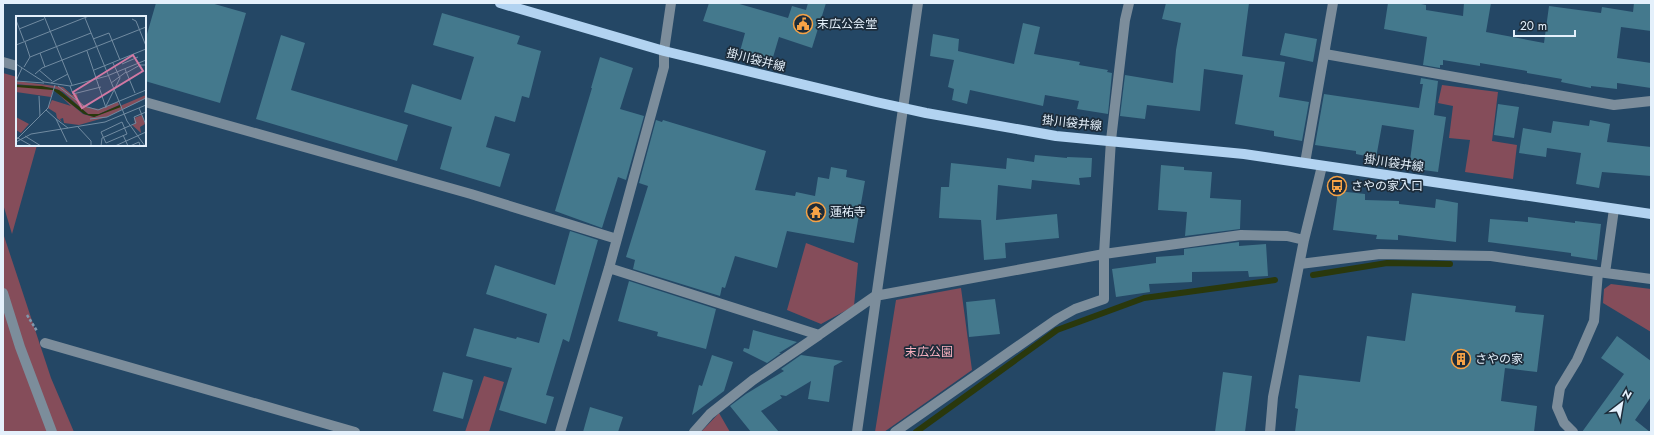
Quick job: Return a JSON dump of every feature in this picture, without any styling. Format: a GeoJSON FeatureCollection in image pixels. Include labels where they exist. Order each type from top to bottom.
{"type":"FeatureCollection","features":[{"type":"Feature","properties":{"kind":"main road","name":"掛川袋井線"},"geometry":{"type":"LineString","coordinates":[[500,3],[664,51],[903,108],[1056,136],[1244,154],[1651,214]]}},
{"type":"Feature","properties":{"kind":"street"},"geometry":{"type":"LineString","coordinates":[[560,432],[609,268],[664,67],[664,51],[671,3]]}},
{"type":"Feature","properties":{"kind":"street"},"geometry":{"type":"LineString","coordinates":[[857,432],[918,3]]}},
{"type":"Feature","properties":{"kind":"street"},"geometry":{"type":"LineString","coordinates":[[895,432],[1056,320],[1104,298],[1104,254],[1110,140],[1125,20],[1129,3]]}},
{"type":"Feature","properties":{"kind":"street"},"geometry":{"type":"LineString","coordinates":[[1305,163],[1333,3]]}},
{"type":"Feature","properties":{"kind":"street"},"geometry":{"type":"LineString","coordinates":[[1325,54],[1614,105],[1651,101]]}},
{"type":"Feature","properties":{"kind":"street"},"geometry":{"type":"LineString","coordinates":[[3,62],[16,66]]}},
{"type":"Feature","properties":{"kind":"street"},"geometry":{"type":"LineString","coordinates":[[146,102],[471,194],[617,239]]}},
{"type":"Feature","properties":{"kind":"street"},"geometry":{"type":"LineString","coordinates":[[1270,432],[1273,396],[1304,240],[1322,166]]}},
{"type":"Feature","properties":{"kind":"street"},"geometry":{"type":"LineString","coordinates":[[1573,432],[1564,423],[1557,407],[1560,388],[1577,360],[1594,321],[1601,273],[1614,209]]}},
{"type":"Feature","properties":{"kind":"street"},"geometry":{"type":"LineString","coordinates":[[694,432],[710,414],[753,380],[876,296],[1104,254],[1241,235],[1286,236],[1304,240]]}},
{"type":"Feature","properties":{"kind":"street"},"geometry":{"type":"LineString","coordinates":[[1300,264],[1380,254],[1491,256],[1601,273],[1651,278]]}},
{"type":"Feature","properties":{"kind":"street"},"geometry":{"type":"LineString","coordinates":[[609,268],[819,335]]}},
{"type":"Feature","properties":{"kind":"street"},"geometry":{"type":"LineString","coordinates":[[3,293],[20,347],[52,432]]}},
{"type":"Feature","properties":{"kind":"street"},"geometry":{"type":"LineString","coordinates":[[45,343],[355,432]]}},
{"type":"Feature","properties":{"kind":"green space"},"geometry":{"type":"Polygon","coordinates":[[[3,73],[16,77],[16,146],[37,146],[12,234],[3,204],[3,73]]]}},
{"type":"Feature","properties":{"kind":"green space"},"geometry":{"type":"Polygon","coordinates":[[[1442,85],[1498,92],[1492,141],[1517,145],[1513,179],[1465,172],[1470,140],[1449,138],[1453,106],[1438,103],[1442,85]]]}},
{"type":"Feature","properties":{"kind":"green space"},"geometry":{"type":"Polygon","coordinates":[[[3,233],[51,378],[74,432],[3,432],[3,233]]]}},
{"type":"Feature","properties":{"kind":"green space"},"geometry":{"type":"Polygon","coordinates":[[[806,243],[858,263],[854,306],[821,324],[787,310],[806,243]]]}},
{"type":"Feature","properties":{"kind":"green space"},"geometry":{"type":"Polygon","coordinates":[[[1611,284],[1651,289],[1651,332],[1603,303],[1604,289],[1611,284]]]}},
{"type":"Feature","properties":{"kind":"green space","name":"末広公園"},"geometry":{"type":"Polygon","coordinates":[[[961,288],[972,370],[884,432],[875,432],[896,300],[961,288]]]}},
{"type":"Feature","properties":{"kind":"green space"},"geometry":{"type":"Polygon","coordinates":[[[484,376],[504,382],[489,432],[465,432],[484,376]]]}},
{"type":"Feature","properties":{"kind":"green space"},"geometry":{"type":"Polygon","coordinates":[[[719,413],[730,432],[701,432],[719,413]]]}},
{"type":"Feature","properties":{"kind":"building"},"geometry":{"type":"Polygon","coordinates":[[[156,3],[211,3],[246,13],[220,103],[146,81],[146,38],[156,3]]]}},
{"type":"Feature","properties":{"kind":"building"},"geometry":{"type":"Polygon","coordinates":[[[709,3],[736,3],[788,18],[792,6],[806,10],[808,3],[826,3],[812,48],[779,37],[771,64],[739,55],[745,33],[703,21],[709,3]]]}},
{"type":"Feature","properties":{"kind":"building"},"geometry":{"type":"Polygon","coordinates":[[[1166,3],[1249,3],[1242,56],[1285,62],[1279,97],[1309,102],[1302,141],[1274,136],[1274,131],[1235,124],[1243,75],[1204,69],[1200,111],[1147,105],[1145,119],[1120,116],[1125,75],[1173,83],[1176,50],[1181,23],[1162,19],[1166,3]]]}},
{"type":"Feature","properties":{"kind":"building"},"geometry":{"type":"Polygon","coordinates":[[[1388,3],[1416,3],[1426,5],[1426,10],[1463,16],[1464,3],[1491,3],[1486,32],[1544,43],[1549,6],[1601,13],[1602,7],[1633,12],[1634,3],[1651,3],[1651,31],[1621,27],[1617,58],[1651,63],[1651,88],[1617,83],[1617,89],[1591,86],[1591,88],[1561,82],[1562,79],[1527,73],[1527,71],[1480,63],[1480,66],[1443,60],[1443,65],[1440,65],[1440,68],[1423,65],[1427,37],[1384,29],[1388,3]]]}},
{"type":"Feature","properties":{"kind":"building"},"geometry":{"type":"Polygon","coordinates":[[[442,13],[520,36],[517,44],[541,51],[529,98],[522,96],[515,122],[495,116],[486,147],[510,154],[500,187],[440,169],[452,127],[404,112],[412,84],[461,100],[474,57],[433,45],[442,13]]]}},
{"type":"Feature","properties":{"kind":"building"},"geometry":{"type":"Polygon","coordinates":[[[1023,23],[1040,27],[1034,54],[1080,62],[1079,65],[1108,70],[1107,72],[1112,73],[1108,114],[1077,109],[1079,101],[1045,95],[1043,106],[970,90],[967,104],[952,100],[954,89],[948,87],[954,60],[930,56],[933,34],[959,39],[958,51],[1014,64],[1023,23]]]}},
{"type":"Feature","properties":{"kind":"building"},"geometry":{"type":"Polygon","coordinates":[[[1285,33],[1317,39],[1313,62],[1280,55],[1285,33]]]}},
{"type":"Feature","properties":{"kind":"building"},"geometry":{"type":"Polygon","coordinates":[[[281,35],[305,43],[291,90],[408,125],[397,161],[256,119],[281,35]]]}},
{"type":"Feature","properties":{"kind":"building"},"geometry":{"type":"Polygon","coordinates":[[[600,57],[633,68],[620,109],[644,116],[626,180],[618,177],[602,228],[555,211],[600,57]]]}},
{"type":"Feature","properties":{"kind":"building"},"geometry":{"type":"Polygon","coordinates":[[[1421,78],[1438,81],[1434,115],[1446,117],[1438,172],[1409,168],[1414,130],[1382,125],[1376,158],[1356,154],[1356,151],[1315,145],[1324,94],[1419,108],[1423,84],[1420,84],[1421,78]]]}},
{"type":"Feature","properties":{"kind":"building"},"geometry":{"type":"Polygon","coordinates":[[[1498,104],[1519,107],[1514,138],[1494,135],[1498,104]]]}},
{"type":"Feature","properties":{"kind":"building"},"geometry":{"type":"Polygon","coordinates":[[[656,120],[662,122],[663,120],[766,151],[755,190],[795,196],[796,192],[815,196],[818,177],[829,179],[831,167],[847,170],[846,177],[865,181],[854,243],[787,231],[777,268],[735,256],[725,288],[722,287],[720,296],[633,269],[635,260],[626,257],[648,186],[639,183],[656,120]]]}},
{"type":"Feature","properties":{"kind":"building"},"geometry":{"type":"Polygon","coordinates":[[[1590,120],[1610,124],[1607,142],[1651,147],[1651,176],[1602,172],[1599,188],[1576,184],[1581,153],[1547,148],[1546,157],[1519,153],[1523,128],[1551,133],[1553,121],[1589,126],[1590,120]]]}},
{"type":"Feature","properties":{"kind":"building"},"geometry":{"type":"Polygon","coordinates":[[[1035,155],[1067,158],[1092,158],[1091,177],[1079,178],[1080,185],[1032,180],[1031,189],[998,185],[996,220],[1057,214],[1059,238],[1005,243],[1006,258],[984,260],[981,220],[939,218],[941,187],[949,187],[951,163],[1006,169],[1007,158],[1034,162],[1035,155]]]}},
{"type":"Feature","properties":{"kind":"building"},"geometry":{"type":"Polygon","coordinates":[[[1161,165],[1184,167],[1184,170],[1212,172],[1210,198],[1241,200],[1240,229],[1185,236],[1187,212],[1158,210],[1161,165]]]}},
{"type":"Feature","properties":{"kind":"building"},"geometry":{"type":"Polygon","coordinates":[[[1338,191],[1365,194],[1365,200],[1399,201],[1399,204],[1435,208],[1436,199],[1458,203],[1456,242],[1398,235],[1398,240],[1376,239],[1377,235],[1333,230],[1338,191]]]}},
{"type":"Feature","properties":{"kind":"building"},"geometry":{"type":"Polygon","coordinates":[[[1528,217],[1575,223],[1575,221],[1601,224],[1597,260],[1571,256],[1571,253],[1488,242],[1490,219],[1528,222],[1528,217]]]}},
{"type":"Feature","properties":{"kind":"building"},"geometry":{"type":"Polygon","coordinates":[[[570,231],[598,240],[569,342],[563,339],[546,395],[554,397],[546,424],[499,410],[512,368],[466,356],[474,328],[516,339],[517,337],[539,343],[547,314],[486,294],[495,265],[555,285],[570,231]]]}},
{"type":"Feature","properties":{"kind":"building"},"geometry":{"type":"Polygon","coordinates":[[[1239,242],[1239,246],[1266,244],[1268,276],[1249,277],[1248,271],[1192,272],[1192,282],[1149,284],[1150,292],[1116,297],[1112,269],[1156,263],[1156,257],[1184,255],[1184,249],[1239,242]]]}},
{"type":"Feature","properties":{"kind":"building"},"geometry":{"type":"Polygon","coordinates":[[[629,281],[716,309],[706,349],[657,336],[658,332],[618,321],[629,281]]]}},
{"type":"Feature","properties":{"kind":"building","name":"さやの家"},"geometry":{"type":"Polygon","coordinates":[[[1412,293],[1516,306],[1515,312],[1544,315],[1537,372],[1505,368],[1501,401],[1537,406],[1534,432],[1295,432],[1298,409],[1295,408],[1299,375],[1360,382],[1367,336],[1405,341],[1412,293]]]}},
{"type":"Feature","properties":{"kind":"building"},"geometry":{"type":"Polygon","coordinates":[[[995,299],[1000,334],[969,337],[966,302],[995,299]]]}},
{"type":"Feature","properties":{"kind":"building"},"geometry":{"type":"Polygon","coordinates":[[[753,330],[797,342],[779,353],[781,353],[767,363],[743,351],[744,348],[749,349],[753,330]]]}},
{"type":"Feature","properties":{"kind":"building"},"geometry":{"type":"Polygon","coordinates":[[[1617,336],[1651,361],[1651,397],[1635,420],[1650,432],[1582,432],[1624,374],[1601,358],[1617,336]]]}},
{"type":"Feature","properties":{"kind":"building"},"geometry":{"type":"Polygon","coordinates":[[[712,355],[733,362],[724,391],[692,415],[699,385],[702,386],[712,355]]]}},
{"type":"Feature","properties":{"kind":"building"},"geometry":{"type":"Polygon","coordinates":[[[801,355],[843,361],[834,366],[829,402],[808,399],[811,381],[786,396],[780,395],[782,398],[761,411],[779,432],[751,432],[730,406],[746,394],[784,371],[781,369],[801,355]]]}},
{"type":"Feature","properties":{"kind":"building"},"geometry":{"type":"Polygon","coordinates":[[[443,372],[473,380],[463,419],[433,411],[443,372]]]}},
{"type":"Feature","properties":{"kind":"building"},"geometry":{"type":"Polygon","coordinates":[[[1223,372],[1252,376],[1245,432],[1215,432],[1223,372]]]}},
{"type":"Feature","properties":{"kind":"building"},"geometry":{"type":"Polygon","coordinates":[[[590,407],[623,417],[618,432],[583,432],[590,407]]]}},
{"type":"Feature","properties":{"kind":"waterway"},"geometry":{"type":"LineString","coordinates":[[1313,275],[1387,263],[1450,264]]}},
{"type":"Feature","properties":{"kind":"waterway"},"geometry":{"type":"LineString","coordinates":[[916,432],[1057,330],[1144,298],[1275,280]]}},
{"type":"Feature","properties":{"kind":"place","name":"末広公会堂"},"geometry":{"type":"Point","coordinates":[803,24]}},
{"type":"Feature","properties":{"kind":"place","name":"さやの家入口"},"geometry":{"type":"Point","coordinates":[1337,186]}},
{"type":"Feature","properties":{"kind":"place","name":"蓮祐寺"},"geometry":{"type":"Point","coordinates":[816,212]}},
{"type":"Feature","properties":{"kind":"place","name":"さやの家"},"geometry":{"type":"Point","coordinates":[1461,359]}}]}
